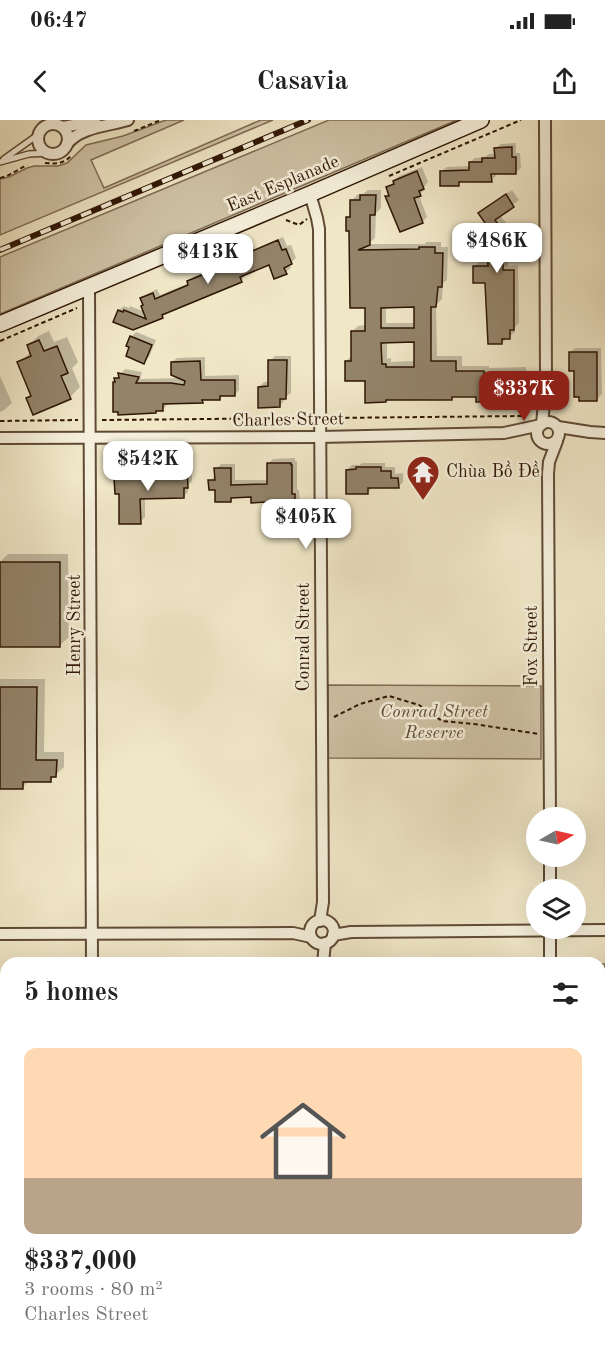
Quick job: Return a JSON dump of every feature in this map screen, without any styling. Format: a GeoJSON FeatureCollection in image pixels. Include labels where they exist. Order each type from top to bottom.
{"type":"FeatureCollection","features":[{"type":"Feature","properties":{"kind":"street"},"geometry":{"type":"LineString","coordinates":[[71,148],[68,142],[82,133],[128,120]]}},
{"type":"Feature","properties":{"kind":"street","name":"East Esplanade"},"geometry":{"type":"LineString","coordinates":[[0,324],[481,120]]}},
{"type":"Feature","properties":{"kind":"street"},"geometry":{"type":"LineString","coordinates":[[544,120],[546,371],[544,413],[537,432],[540,440],[547,445],[557,440],[590,432]]}},
{"type":"Feature","properties":{"kind":"street"},"geometry":{"type":"LineString","coordinates":[[71,148],[54,154],[49,153],[42,148],[38,139],[40,128],[49,124],[107,125]]}},
{"type":"Feature","properties":{"kind":"street"},"geometry":{"type":"LineString","coordinates":[[59,124],[68,135],[71,148]]}},
{"type":"Feature","properties":{"kind":"street","name":"Conrad Street"},"geometry":{"type":"LineString","coordinates":[[310,194],[319,229],[322,957]]}},
{"type":"Feature","properties":{"kind":"street","name":"Henry Street"},"geometry":{"type":"LineString","coordinates":[[89,288],[92,957]]}},
{"type":"Feature","properties":{"kind":"street"},"geometry":{"type":"LineString","coordinates":[[546,371],[549,399],[560,434],[557,440]]}},
{"type":"Feature","properties":{"kind":"street"},"geometry":{"type":"LineString","coordinates":[[541,424],[549,422],[557,426],[605,433]]}},
{"type":"Feature","properties":{"kind":"street","name":"Charles Street"},"geometry":{"type":"LineString","coordinates":[[504,433],[541,424]]}},
{"type":"Feature","properties":{"kind":"street","name":"Charles Street"},"geometry":{"type":"LineString","coordinates":[[0,438],[320,437],[504,433],[540,440]]}},
{"type":"Feature","properties":{"kind":"street","name":"Fox Street"},"geometry":{"type":"LineString","coordinates":[[540,440],[548,474]]}},
{"type":"Feature","properties":{"kind":"street","name":"Fox Street"},"geometry":{"type":"LineString","coordinates":[[550,807],[548,474],[549,462],[557,440]]}},
{"type":"Feature","properties":{"kind":"street"},"geometry":{"type":"LineString","coordinates":[[0,934],[526,929]]}},
{"type":"Feature","properties":{"kind":"street"},"geometry":{"type":"LineString","coordinates":[[586,930],[605,930]]}},
{"type":"Feature","properties":{"kind":"street"},"geometry":{"type":"LineString","coordinates":[[550,939],[550,957]]}},
{"type":"Feature","properties":{"kind":"lane"},"geometry":{"type":"LineString","coordinates":[[0,162],[30,139],[40,128]]}},
{"type":"Feature","properties":{"kind":"lane"},"geometry":{"type":"LineString","coordinates":[[0,162],[29,154],[49,153]]}},
{"type":"Feature","properties":{"kind":"path"},"geometry":{"type":"LineString","coordinates":[[132,132],[161,120]]}},
{"type":"Feature","properties":{"kind":"path"},"geometry":{"type":"LineString","coordinates":[[38,163],[61,163],[69,159],[71,148]]}},
{"type":"Feature","properties":{"kind":"path"},"geometry":{"type":"LineString","coordinates":[[0,178],[28,165]]}},
{"type":"Feature","properties":{"kind":"path"},"geometry":{"type":"LineString","coordinates":[[0,421],[528,416]]}},
{"type":"Feature","properties":{"kind":"path"},"geometry":{"type":"LineString","coordinates":[[321,724],[360,704],[389,696],[419,705],[442,721],[549,736]]}},
{"type":"Feature","properties":{"kind":"green space"},"geometry":{"type":"Polygon","coordinates":[[[166,120],[184,120],[91,160],[104,188],[261,120],[273,120],[0,235],[0,179],[34,166],[58,166],[67,163],[86,145],[123,136],[166,120]]]}},
{"type":"Feature","properties":{"kind":"green space"},"geometry":{"type":"Polygon","coordinates":[[[329,120],[457,120],[0,314],[0,257],[329,120]]]}},
{"type":"Feature","properties":{"kind":"green space","name":"Conrad Street Reserve"},"geometry":{"type":"Polygon","coordinates":[[[328,685],[541,686],[541,759],[328,758],[328,685]]]}},
{"type":"Feature","properties":{"kind":"building"},"geometry":{"type":"Polygon","coordinates":[[[512,147],[512,157],[516,157],[516,174],[491,174],[492,182],[459,182],[459,186],[440,186],[440,171],[469,170],[469,162],[482,162],[482,158],[495,158],[494,148],[512,147]]]}},
{"type":"Feature","properties":{"kind":"building"},"geometry":{"type":"Polygon","coordinates":[[[417,171],[424,189],[419,191],[421,196],[414,198],[423,223],[400,232],[385,196],[389,196],[386,187],[394,184],[393,181],[417,171]]]}},
{"type":"Feature","properties":{"kind":"building"},"geometry":{"type":"Polygon","coordinates":[[[506,194],[514,207],[495,220],[504,233],[514,233],[514,250],[503,250],[503,270],[514,270],[514,330],[510,330],[510,339],[502,339],[502,344],[488,344],[485,283],[473,283],[473,266],[488,266],[487,246],[478,246],[478,234],[492,233],[478,213],[506,194]]]}},
{"type":"Feature","properties":{"kind":"building"},"geometry":{"type":"Polygon","coordinates":[[[360,195],[376,195],[375,215],[370,215],[370,245],[358,250],[435,247],[435,253],[443,253],[442,287],[438,287],[436,307],[431,307],[431,361],[456,361],[456,371],[521,373],[521,401],[476,402],[476,397],[452,397],[452,400],[386,400],[386,402],[365,403],[365,381],[345,381],[345,361],[351,361],[351,331],[365,331],[365,308],[350,308],[349,231],[346,231],[346,217],[350,217],[350,200],[360,200],[360,195]],[[414,307],[381,308],[381,328],[414,328],[414,307]],[[414,342],[381,343],[382,364],[386,364],[386,367],[414,367],[414,342]]]}},
{"type":"Feature","properties":{"kind":"building"},"geometry":{"type":"Polygon","coordinates":[[[278,240],[282,250],[286,249],[292,264],[284,268],[287,274],[274,279],[269,265],[240,277],[242,282],[162,315],[163,318],[133,330],[113,322],[118,310],[123,312],[124,310],[146,319],[140,298],[153,293],[155,299],[188,285],[187,281],[239,260],[238,257],[278,240]]]}},
{"type":"Feature","properties":{"kind":"building"},"geometry":{"type":"Polygon","coordinates":[[[130,336],[152,345],[144,364],[126,356],[129,347],[126,346],[130,336]]]}},
{"type":"Feature","properties":{"kind":"building"},"geometry":{"type":"Polygon","coordinates":[[[39,340],[44,351],[57,346],[68,373],[61,376],[71,399],[33,415],[26,398],[31,396],[17,362],[31,356],[27,345],[39,340]]]}},
{"type":"Feature","properties":{"kind":"building"},"geometry":{"type":"Polygon","coordinates":[[[569,352],[597,352],[597,401],[579,401],[579,397],[574,397],[574,371],[569,371],[569,352]]]}},
{"type":"Feature","properties":{"kind":"building"},"geometry":{"type":"Polygon","coordinates":[[[268,360],[287,360],[286,399],[280,399],[280,407],[258,408],[258,387],[268,386],[268,360]]]}},
{"type":"Feature","properties":{"kind":"building"},"geometry":{"type":"Polygon","coordinates":[[[200,361],[201,380],[235,380],[235,396],[220,396],[220,400],[202,400],[203,403],[163,404],[163,411],[156,411],[156,413],[118,415],[118,412],[113,412],[113,382],[115,382],[114,378],[119,378],[118,373],[139,377],[136,383],[184,385],[185,381],[171,375],[171,362],[200,361]]]}},
{"type":"Feature","properties":{"kind":"building"},"geometry":{"type":"Polygon","coordinates":[[[267,463],[291,463],[292,494],[295,494],[295,506],[270,507],[270,504],[266,502],[251,503],[251,497],[231,498],[231,502],[215,502],[215,490],[209,490],[208,480],[215,480],[214,468],[231,468],[231,485],[267,484],[267,463]]]}},
{"type":"Feature","properties":{"kind":"building"},"geometry":{"type":"Polygon","coordinates":[[[356,467],[381,467],[381,471],[391,471],[391,478],[398,478],[399,488],[368,488],[368,494],[346,494],[346,470],[356,469],[356,467]]]}},
{"type":"Feature","properties":{"kind":"building"},"geometry":{"type":"Polygon","coordinates":[[[163,469],[187,469],[188,488],[184,488],[184,498],[140,499],[141,524],[119,524],[119,494],[115,494],[114,478],[123,478],[123,475],[138,475],[138,478],[157,477],[157,472],[163,472],[163,469]]]}},
{"type":"Feature","properties":{"kind":"building"},"geometry":{"type":"Polygon","coordinates":[[[0,562],[60,562],[60,647],[0,647],[0,562]]]}},
{"type":"Feature","properties":{"kind":"building"},"geometry":{"type":"Polygon","coordinates":[[[0,687],[37,687],[36,760],[57,760],[56,777],[51,777],[51,782],[23,782],[23,789],[0,789],[0,687]]]}},
{"type":"Feature","properties":{"kind":"railway"},"geometry":{"type":"LineString","coordinates":[[0,250],[308,120]]}},
{"type":"Feature","properties":{"kind":"place","name":"Chùa Bồ Đề"},"geometry":{"type":"Point","coordinates":[423,501]}}]}
